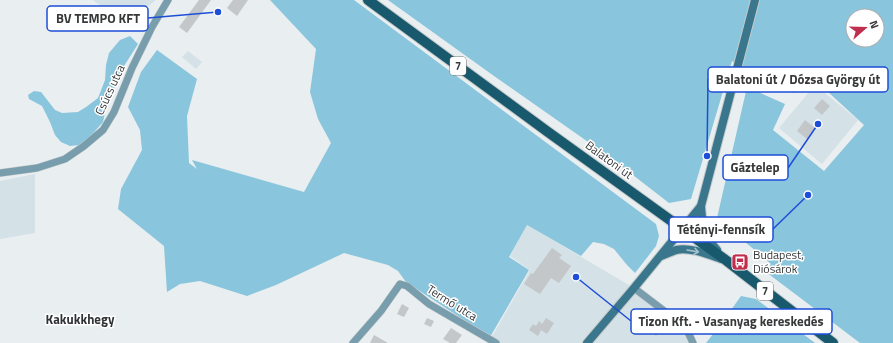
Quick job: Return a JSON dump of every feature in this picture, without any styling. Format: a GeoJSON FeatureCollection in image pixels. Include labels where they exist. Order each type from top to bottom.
{"type":"FeatureCollection","features":[{"type":"Feature","properties":{"kind":"main road","name":"Balatoni út"},"geometry":{"type":"LineString","coordinates":[[368,0],[727,261],[833,343]]}},
{"type":"Feature","properties":{"kind":"street","name":"Csúcs utca"},"geometry":{"type":"LineString","coordinates":[[0,173],[37,168],[64,159],[84,146],[103,130],[114,112],[132,68],[152,27],[168,0]]}},
{"type":"Feature","properties":{"kind":"street"},"geometry":{"type":"LineString","coordinates":[[727,261],[711,244],[705,234],[701,206],[754,0]]}},
{"type":"Feature","properties":{"kind":"street"},"geometry":{"type":"LineString","coordinates":[[587,343],[701,206]]}},
{"type":"Feature","properties":{"kind":"street"},"geometry":{"type":"LineString","coordinates":[[660,257],[676,250],[692,250],[727,261]]}},
{"type":"Feature","properties":{"kind":"street","name":"Termő utca"},"geometry":{"type":"LineString","coordinates":[[353,343],[381,311],[400,284],[406,286],[429,304],[496,343]]}},
{"type":"Feature","properties":{"kind":"street"},"geometry":{"type":"LineString","coordinates":[[634,288],[680,323],[687,330],[693,343]]}},
{"type":"Feature","properties":{"kind":"shaded area"},"geometry":{"type":"Polygon","coordinates":[[[93,0],[156,0],[125,24],[93,0]]]}},
{"type":"Feature","properties":{"kind":"shaded area"},"geometry":{"type":"Polygon","coordinates":[[[270,0],[354,0],[656,224],[659,236],[656,246],[635,273],[614,249],[604,244],[593,242],[581,256],[527,225],[509,257],[529,270],[490,337],[406,282],[398,271],[388,265],[344,253],[276,285],[247,296],[200,281],[180,284],[167,292],[164,246],[118,209],[121,189],[142,150],[140,130],[128,107],[141,72],[157,50],[197,79],[187,116],[189,163],[197,169],[192,160],[304,192],[331,143],[318,119],[310,92],[316,49],[270,0]]]}},
{"type":"Feature","properties":{"kind":"shaded area"},"geometry":{"type":"Polygon","coordinates":[[[388,0],[893,0],[893,343],[860,343],[766,272],[771,264],[717,218],[747,87],[785,104],[773,130],[824,171],[864,125],[814,79],[794,93],[732,61],[691,199],[669,203],[611,158],[388,0]]]}},
{"type":"Feature","properties":{"kind":"shaded area"},"geometry":{"type":"Polygon","coordinates":[[[130,36],[138,44],[124,66],[106,108],[103,122],[88,139],[79,145],[70,146],[61,142],[55,135],[42,106],[29,99],[28,95],[34,91],[41,92],[55,110],[62,113],[78,112],[98,98],[105,80],[106,65],[109,53],[120,40],[130,36]]]}},
{"type":"Feature","properties":{"kind":"shaded area"},"geometry":{"type":"Polygon","coordinates":[[[188,51],[202,62],[196,69],[182,57],[188,51]]]}},
{"type":"Feature","properties":{"kind":"shaded area"},"geometry":{"type":"Polygon","coordinates":[[[815,85],[858,120],[822,164],[779,128],[815,85]]]}},
{"type":"Feature","properties":{"kind":"shaded area"},"geometry":{"type":"Polygon","coordinates":[[[35,174],[35,233],[0,239],[0,181],[35,174]]]}},
{"type":"Feature","properties":{"kind":"shaded area"},"geometry":{"type":"Polygon","coordinates":[[[527,225],[634,288],[680,323],[693,343],[496,343],[490,340],[530,270],[510,256],[527,225]]]}},
{"type":"Feature","properties":{"kind":"shaded area"},"geometry":{"type":"Polygon","coordinates":[[[741,296],[756,299],[815,343],[706,343],[741,296]]]}},
{"type":"Feature","properties":{"kind":"building"},"geometry":{"type":"Polygon","coordinates":[[[199,0],[211,0],[187,33],[179,27],[199,0]]]}},
{"type":"Feature","properties":{"kind":"building"},"geometry":{"type":"Polygon","coordinates":[[[233,0],[248,0],[237,16],[227,8],[233,0]]]}},
{"type":"Feature","properties":{"kind":"building"},"geometry":{"type":"Polygon","coordinates":[[[822,99],[830,106],[822,115],[814,108],[822,99]]]}},
{"type":"Feature","properties":{"kind":"building"},"geometry":{"type":"Polygon","coordinates":[[[805,120],[815,128],[807,139],[797,131],[805,120]]]}},
{"type":"Feature","properties":{"kind":"building"},"geometry":{"type":"Polygon","coordinates":[[[552,248],[562,255],[559,258],[571,266],[559,283],[551,278],[540,294],[524,284],[531,273],[533,274],[552,248]]]}},
{"type":"Feature","properties":{"kind":"building"},"geometry":{"type":"Polygon","coordinates":[[[402,304],[409,308],[404,317],[397,314],[402,304]]]}},
{"type":"Feature","properties":{"kind":"building"},"geometry":{"type":"Polygon","coordinates":[[[641,308],[665,324],[656,336],[633,319],[641,308]]]}},
{"type":"Feature","properties":{"kind":"building"},"geometry":{"type":"Polygon","coordinates":[[[427,318],[434,321],[431,327],[424,324],[427,318]]]}},
{"type":"Feature","properties":{"kind":"building"},"geometry":{"type":"Polygon","coordinates":[[[546,318],[554,323],[547,334],[541,330],[538,336],[529,330],[533,324],[536,326],[539,321],[542,324],[546,318]]]}},
{"type":"Feature","properties":{"kind":"building"},"geometry":{"type":"Polygon","coordinates":[[[451,328],[462,335],[456,343],[450,343],[443,339],[451,328]]]}},
{"type":"Feature","properties":{"kind":"building"},"geometry":{"type":"Polygon","coordinates":[[[374,335],[388,343],[370,343],[374,335]]]}},
{"type":"Feature","properties":{"kind":"place","name":"BV TEMPO KFT"},"geometry":{"type":"Point","coordinates":[218,12]}},
{"type":"Feature","properties":{"kind":"place","name":"Gáztelep"},"geometry":{"type":"Point","coordinates":[818,124]}},
{"type":"Feature","properties":{"kind":"place","name":"Balatoni út / Dózsa György út"},"geometry":{"type":"Point","coordinates":[707,156]}},
{"type":"Feature","properties":{"kind":"place","name":"Tétényi-fennsík"},"geometry":{"type":"Point","coordinates":[808,195]}},
{"type":"Feature","properties":{"kind":"place","name":"Budapest, Diósárok"},"geometry":{"type":"Point","coordinates":[740,262]}},
{"type":"Feature","properties":{"kind":"place","name":"Tizon Kft. - Vasanyag kereskedés"},"geometry":{"type":"Point","coordinates":[576,277]}},
{"type":"Feature","properties":{"kind":"district","name":"Kakukkhegy"},"geometry":{"type":"Point","coordinates":[80,319]}}]}
